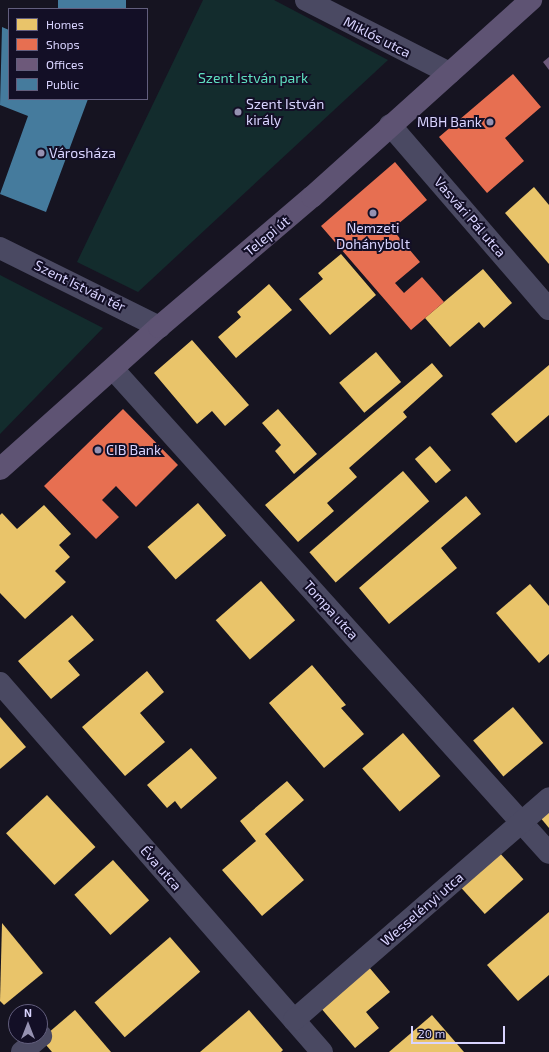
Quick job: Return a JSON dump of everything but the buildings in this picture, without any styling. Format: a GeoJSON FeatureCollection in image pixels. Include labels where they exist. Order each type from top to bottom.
{"type":"FeatureCollection","features":[{"type":"Feature","properties":{"kind":"main road","name":"Telepi út"},"geometry":{"type":"LineString","coordinates":[[0,469],[159,327],[312,197],[390,125],[531,0]]}},
{"type":"Feature","properties":{"kind":"street","name":"Miklós utca"},"geometry":{"type":"LineString","coordinates":[[306,0],[449,73]]}},
{"type":"Feature","properties":{"kind":"street","name":"Vasvári Pál utca"},"geometry":{"type":"LineString","coordinates":[[390,125],[549,309]]}},
{"type":"Feature","properties":{"kind":"street","name":"Szent István tér"},"geometry":{"type":"LineString","coordinates":[[0,248],[159,327]]}},
{"type":"Feature","properties":{"kind":"street","name":"Tompa utca"},"geometry":{"type":"LineString","coordinates":[[113,369],[549,853]]}},
{"type":"Feature","properties":{"kind":"street","name":"Éva utca"},"geometry":{"type":"LineString","coordinates":[[0,683],[322,1052]]}},
{"type":"Feature","properties":{"kind":"street","name":"Wesselényi utca"},"geometry":{"type":"LineString","coordinates":[[294,1020],[549,798]]}},
{"type":"Feature","properties":{"kind":"street"},"geometry":{"type":"LineString","coordinates":[[22,1052],[32,1044]]}},
{"type":"Feature","properties":{"kind":"green space","name":"Szent István park"},"geometry":{"type":"Polygon","coordinates":[[[203,0],[274,0],[388,60],[138,292],[77,262],[203,0]]]}},
{"type":"Feature","properties":{"kind":"green space"},"geometry":{"type":"Polygon","coordinates":[[[0,275],[103,328],[0,434],[0,275]]]}},
{"type":"Feature","properties":{"kind":"place","name":"Szent István király"},"geometry":{"type":"Point","coordinates":[238,112]}},
{"type":"Feature","properties":{"kind":"place","name":"MBH Bank"},"geometry":{"type":"Point","coordinates":[490,122]}},
{"type":"Feature","properties":{"kind":"place","name":"Városháza"},"geometry":{"type":"Point","coordinates":[41,153]}},
{"type":"Feature","properties":{"kind":"place","name":"Nemzeti Dohánybolt"},"geometry":{"type":"Point","coordinates":[373,213]}},
{"type":"Feature","properties":{"kind":"place","name":"CIB Bank"},"geometry":{"type":"Point","coordinates":[98,450]}}]}
